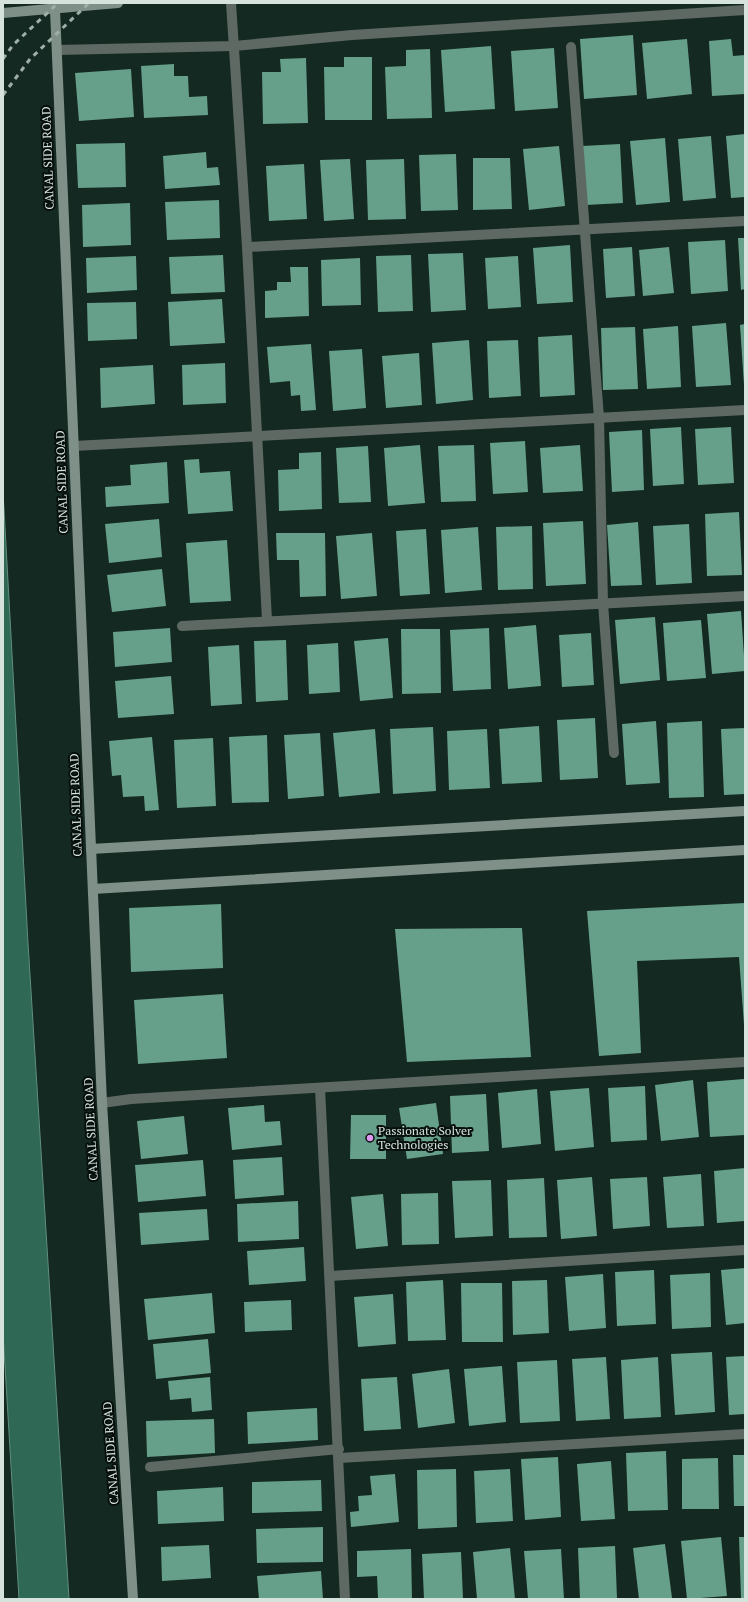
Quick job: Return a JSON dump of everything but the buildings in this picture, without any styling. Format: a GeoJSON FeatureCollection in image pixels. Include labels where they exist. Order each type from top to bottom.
{"type":"FeatureCollection","features":[{"type":"Feature","properties":{"kind":"street"},"geometry":{"type":"LineString","coordinates":[[3,13],[55,10],[118,3]]}},
{"type":"Feature","properties":{"kind":"street"},"geometry":{"type":"LineString","coordinates":[[231,3],[247,247],[267,620]]}},
{"type":"Feature","properties":{"kind":"street","name":"CANAL SIDE ROAD"},"geometry":{"type":"LineString","coordinates":[[55,10],[102,1103],[133,1599]]}},
{"type":"Feature","properties":{"kind":"street"},"geometry":{"type":"LineString","coordinates":[[57,50],[234,46],[352,34],[745,10]]}},
{"type":"Feature","properties":{"kind":"street"},"geometry":{"type":"LineString","coordinates":[[571,47],[599,418],[603,603],[614,753]]}},
{"type":"Feature","properties":{"kind":"street"},"geometry":{"type":"LineString","coordinates":[[247,247],[745,222]]}},
{"type":"Feature","properties":{"kind":"street"},"geometry":{"type":"LineString","coordinates":[[74,446],[745,410]]}},
{"type":"Feature","properties":{"kind":"street"},"geometry":{"type":"LineString","coordinates":[[182,626],[267,620],[745,596]]}},
{"type":"Feature","properties":{"kind":"street"},"geometry":{"type":"LineString","coordinates":[[91,849],[745,811]]}},
{"type":"Feature","properties":{"kind":"street"},"geometry":{"type":"LineString","coordinates":[[93,889],[745,850]]}},
{"type":"Feature","properties":{"kind":"street"},"geometry":{"type":"LineString","coordinates":[[102,1103],[132,1099],[745,1062]]}},
{"type":"Feature","properties":{"kind":"street"},"geometry":{"type":"LineString","coordinates":[[320,1088],[345,1599]]}},
{"type":"Feature","properties":{"kind":"street"},"geometry":{"type":"LineString","coordinates":[[330,1276],[745,1250]]}},
{"type":"Feature","properties":{"kind":"street"},"geometry":{"type":"LineString","coordinates":[[150,1467],[339,1454],[745,1434]]}},
{"type":"Feature","properties":{"kind":"shaded area"},"geometry":{"type":"Polygon","coordinates":[[[3,491],[28,943],[69,1599],[19,1599],[3,1333],[3,491]]]}},
{"type":"Feature","properties":{"kind":"railway"},"geometry":{"type":"LineString","coordinates":[[3,59],[13,45],[58,3]]}},
{"type":"Feature","properties":{"kind":"railway"},"geometry":{"type":"LineString","coordinates":[[3,95],[30,59],[89,3]]}},
{"type":"Feature","properties":{"kind":"place","name":"Passionate Solver Technologies"},"geometry":{"type":"Point","coordinates":[370,1138]}}]}
